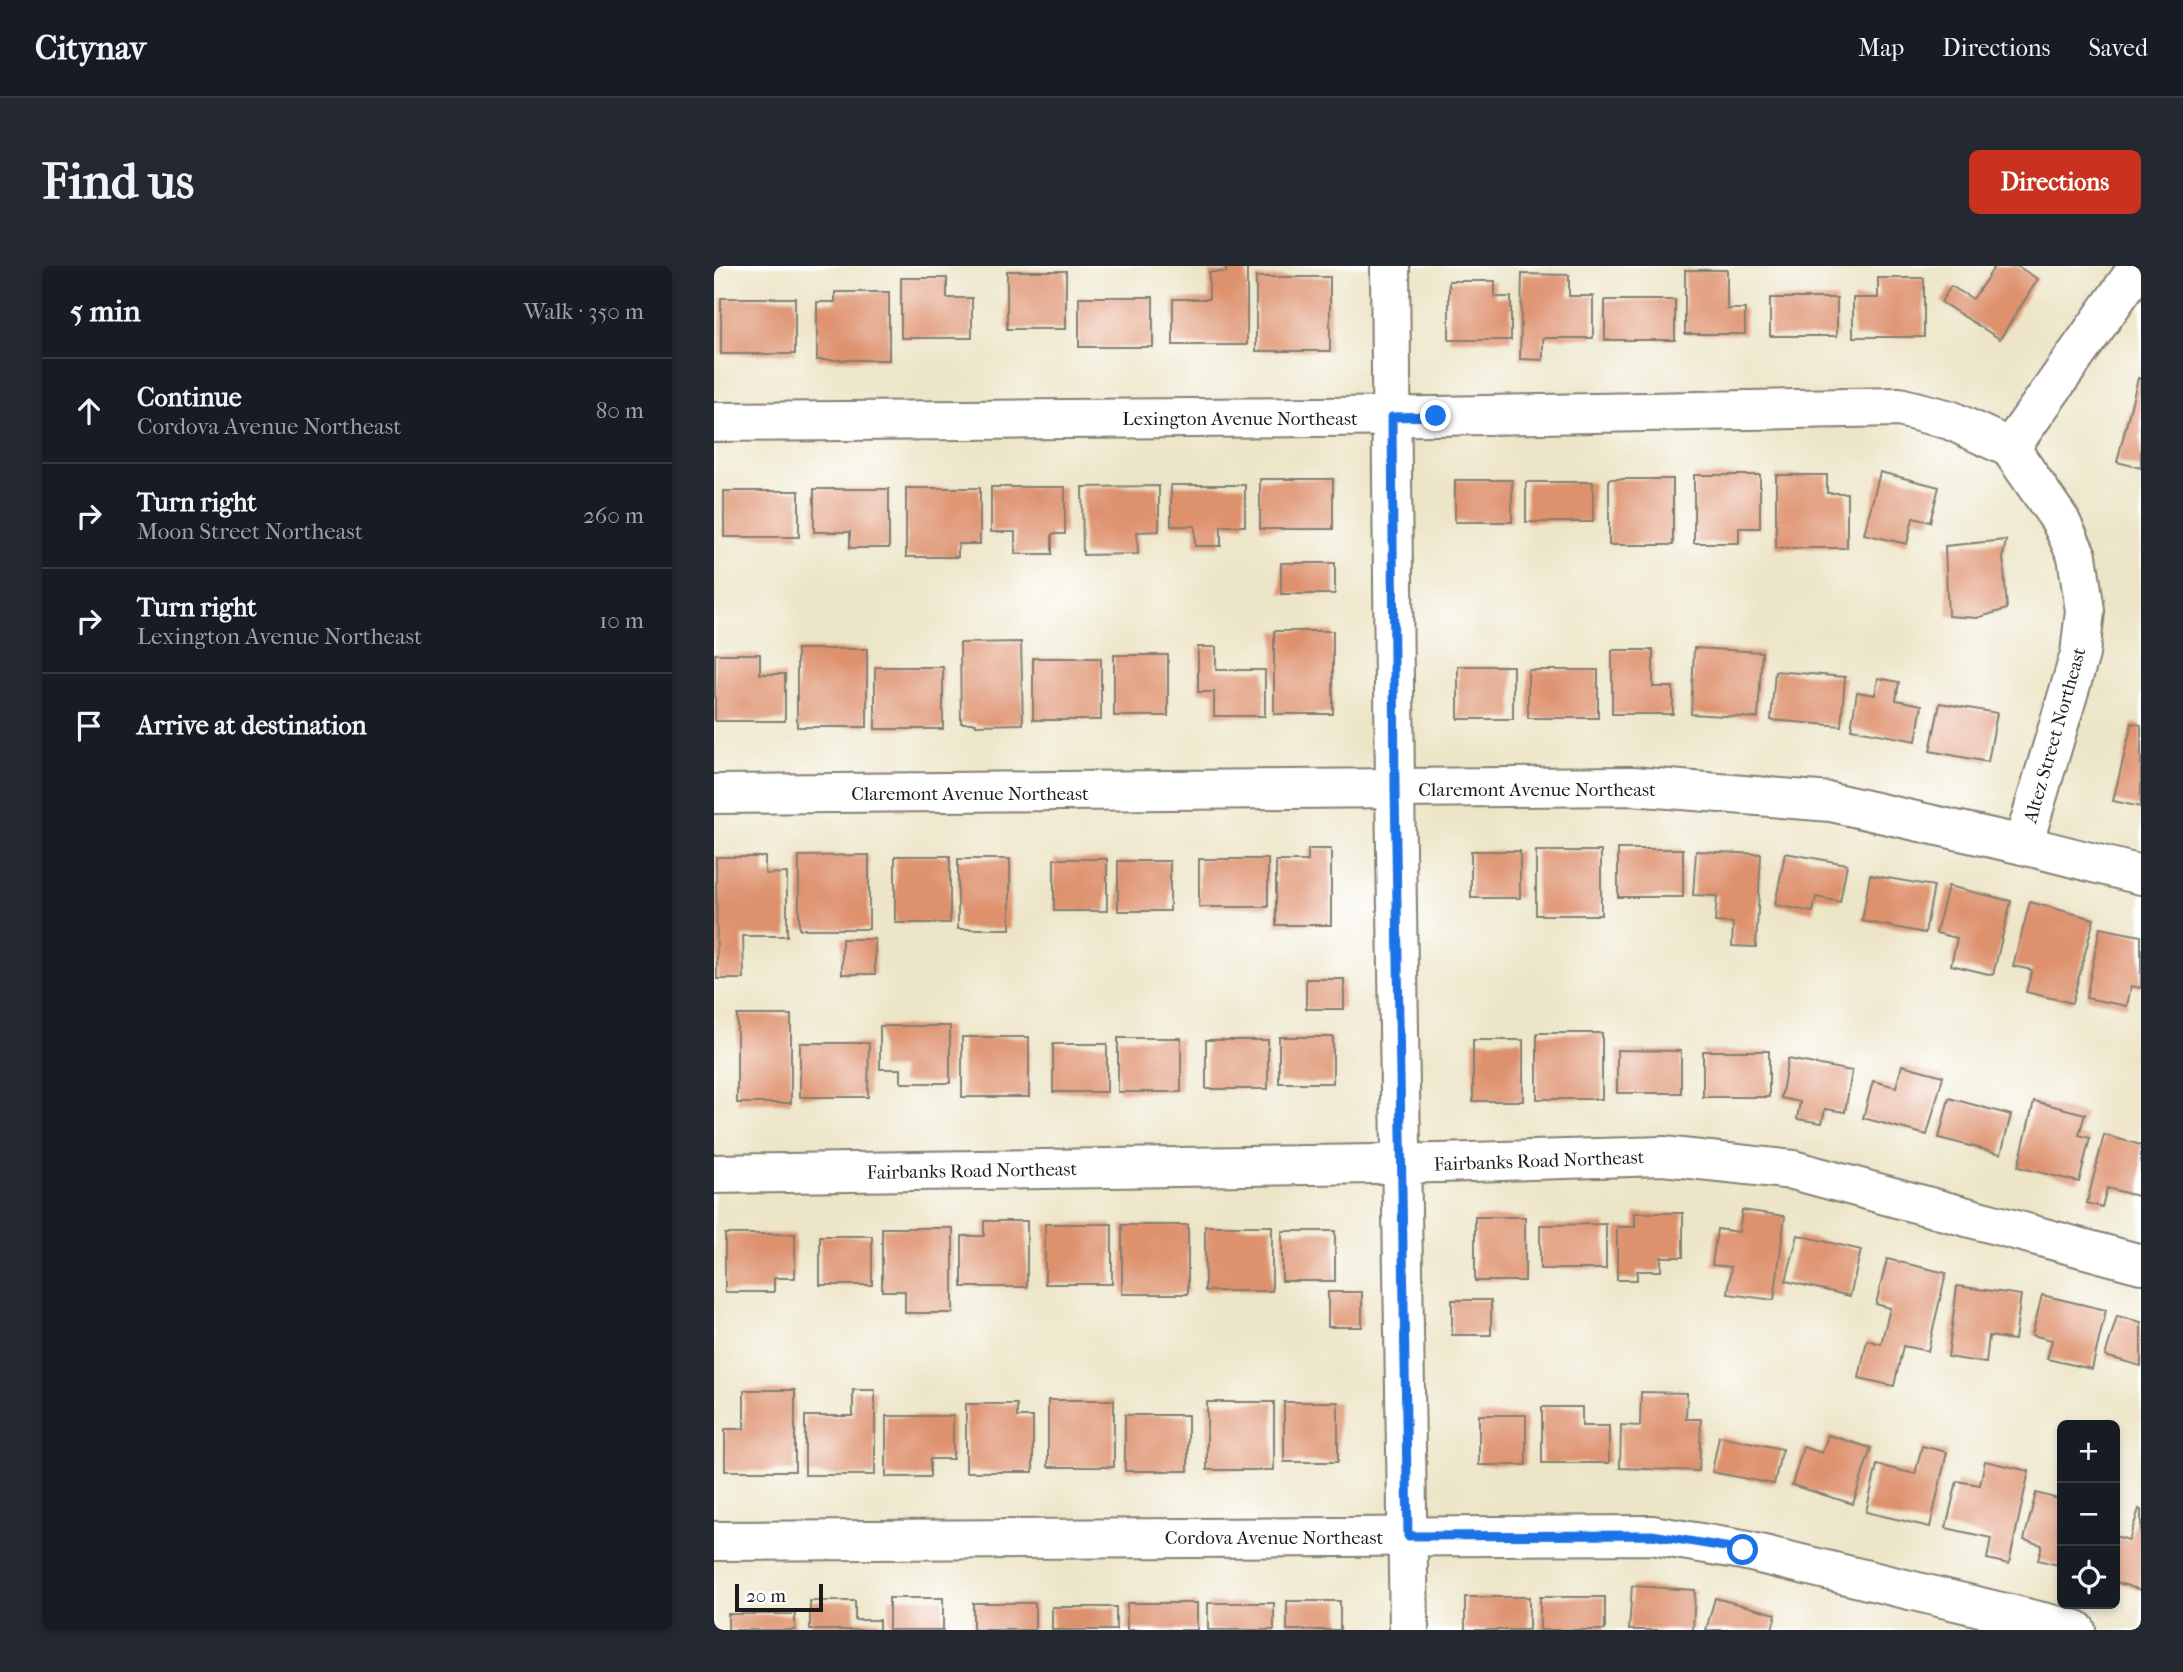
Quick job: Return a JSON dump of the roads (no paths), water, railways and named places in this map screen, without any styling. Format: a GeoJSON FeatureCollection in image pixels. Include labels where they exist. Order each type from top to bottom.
{"type":"FeatureCollection","features":[{"type":"Feature","properties":{"kind":"street"},"geometry":{"type":"LineString","coordinates":[[1390,266],[1395,789],[1409,1630]]}},
{"type":"Feature","properties":{"kind":"street"},"geometry":{"type":"LineString","coordinates":[[2011,448],[2139,266]]}},
{"type":"Feature","properties":{"kind":"street","name":"Lexington Avenue Northeast"},"geometry":{"type":"LineString","coordinates":[[714,422],[1392,417],[1899,407],[1950,420],[2011,448]]}},
{"type":"Feature","properties":{"kind":"street","name":"Altez Street Northeast"},"geometry":{"type":"LineString","coordinates":[[2011,448],[2060,520],[2072,544],[2077,556],[2085,611],[2080,654],[2023,845]]}},
{"type":"Feature","properties":{"kind":"street","name":"Claremont Avenue Northeast"},"geometry":{"type":"LineString","coordinates":[[714,794],[1632,786],[1831,802],[2023,845],[2141,875]]}},
{"type":"Feature","properties":{"kind":"street","name":"Fairbanks Road Northeast"},"geometry":{"type":"LineString","coordinates":[[714,1174],[1402,1164],[1663,1156],[1793,1170],[2141,1264]]}},
{"type":"Feature","properties":{"kind":"street","name":"Cordova Avenue Northeast"},"geometry":{"type":"LineString","coordinates":[[714,1541],[1652,1535],[1743,1550],[2076,1630]]}}]}
